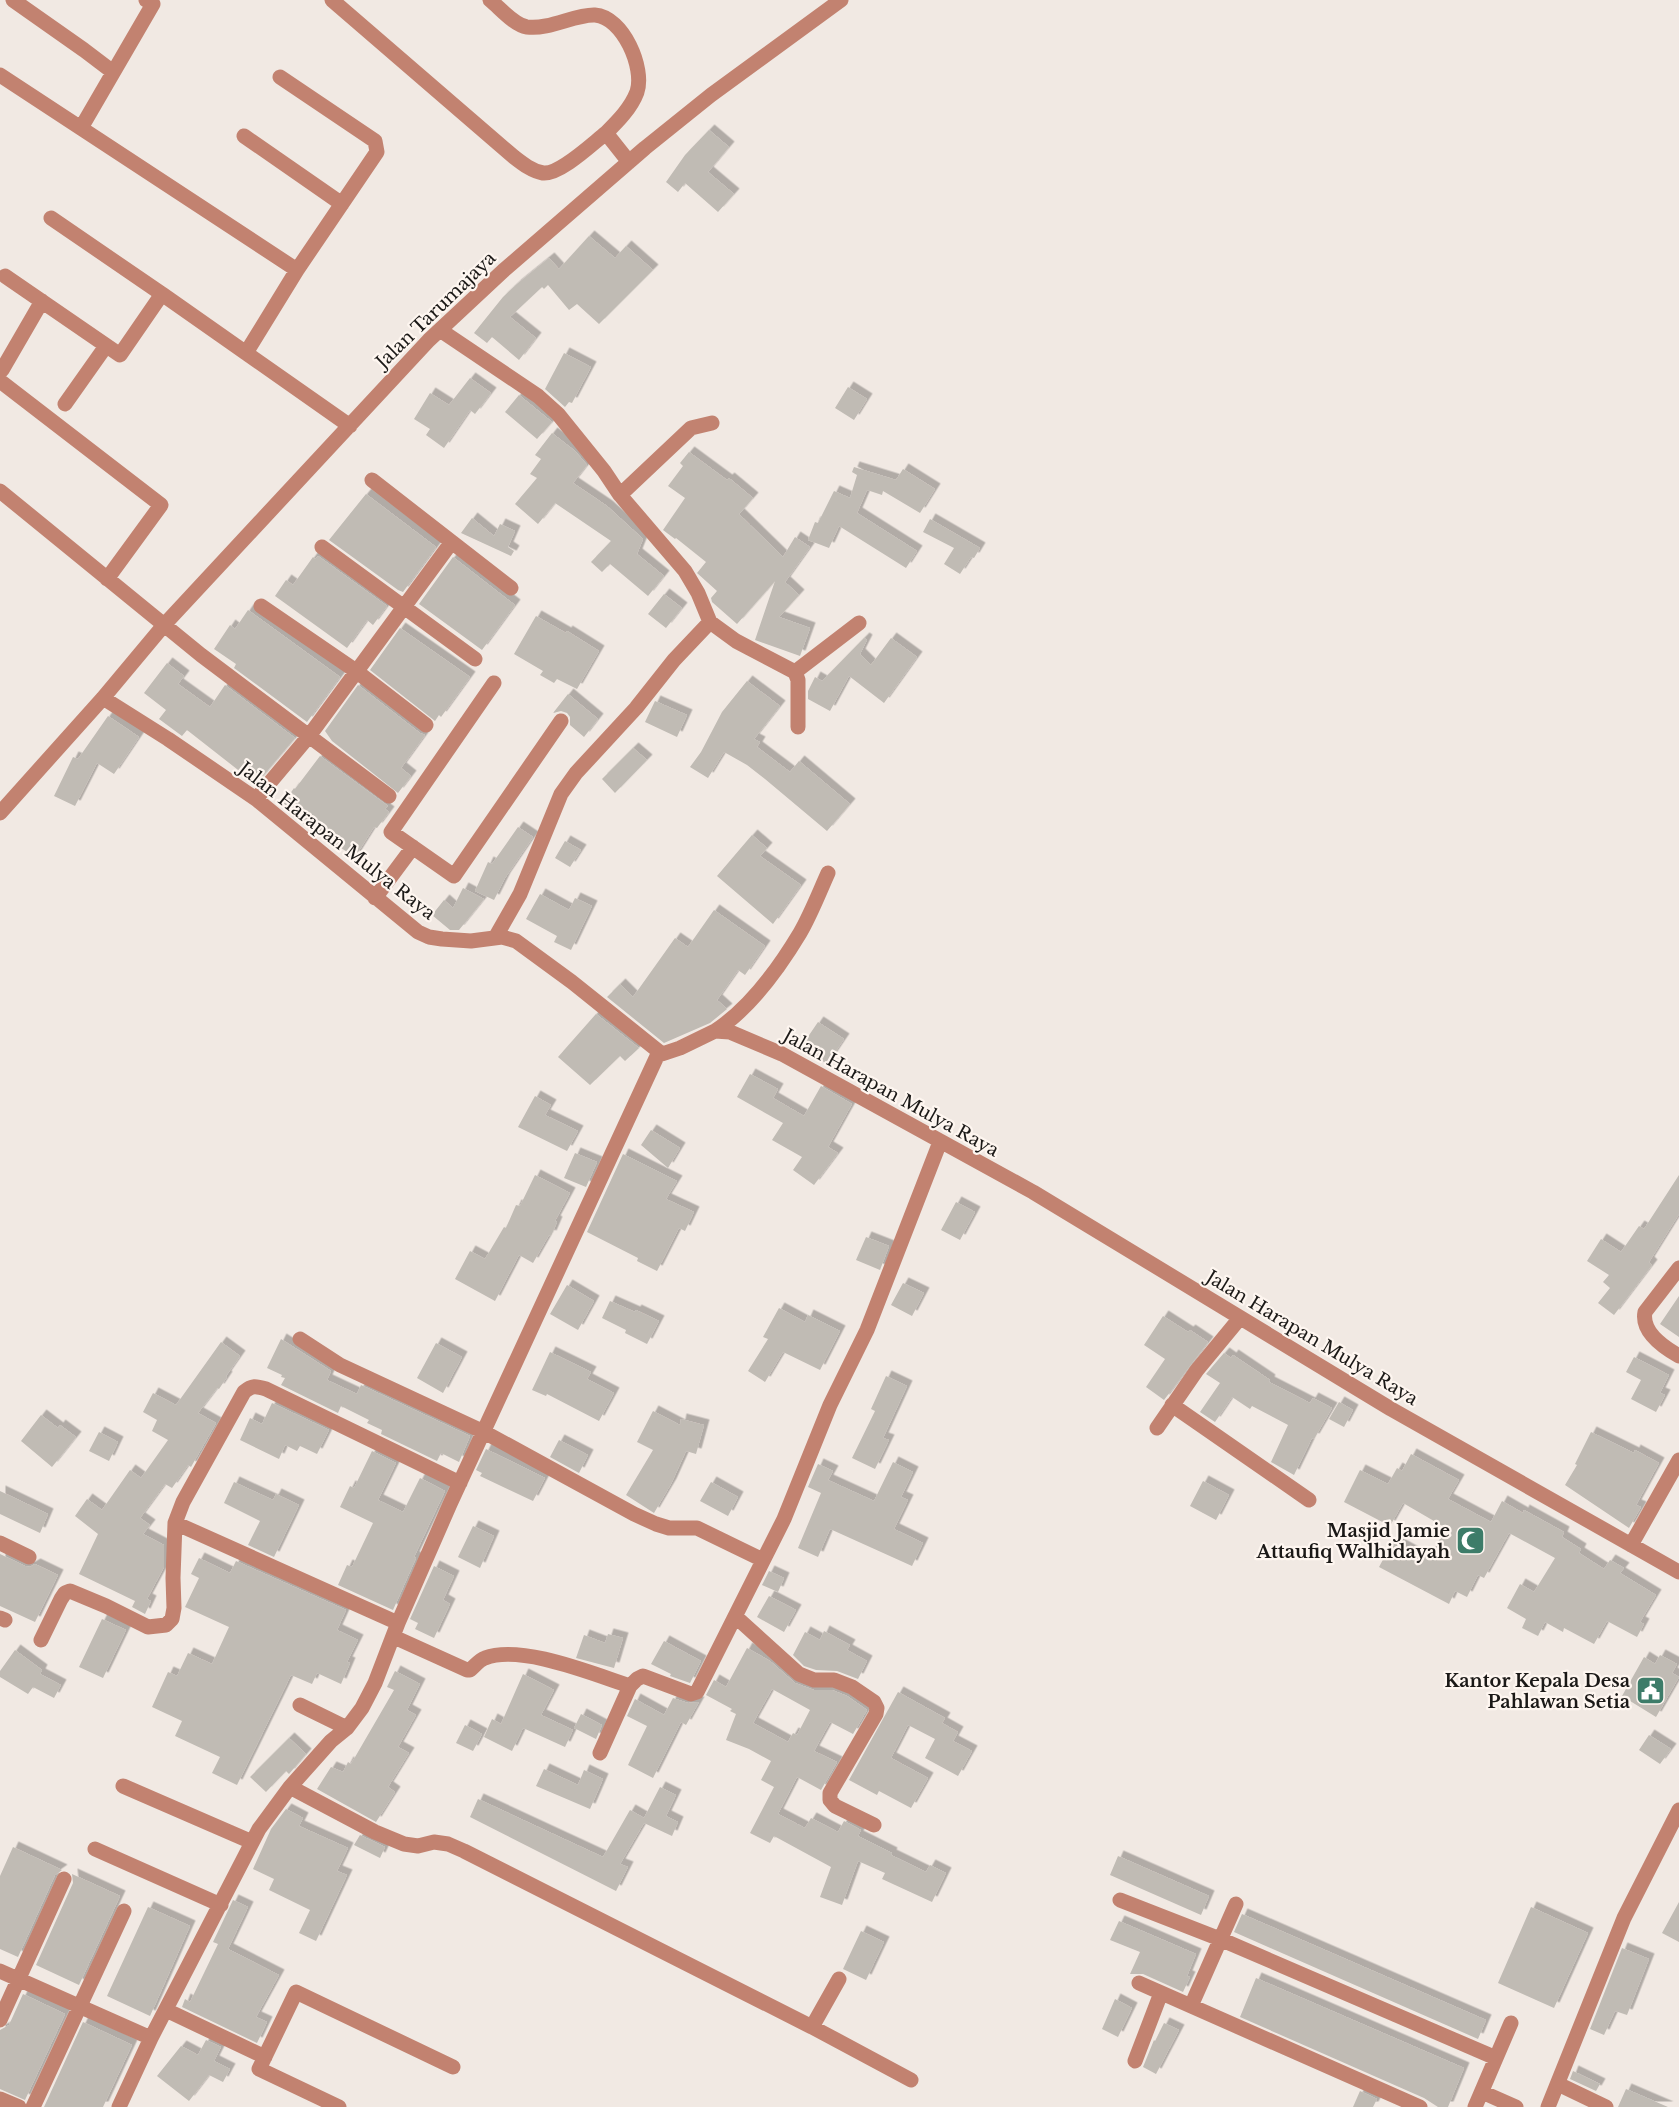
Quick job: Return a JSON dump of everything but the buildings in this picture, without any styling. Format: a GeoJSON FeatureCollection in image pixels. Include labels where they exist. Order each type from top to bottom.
{"type":"FeatureCollection","features":[{"type":"Feature","properties":{"kind":"street"},"geometry":{"type":"LineString","coordinates":[[13,0],[113,72]]}},
{"type":"Feature","properties":{"kind":"street"},"geometry":{"type":"LineString","coordinates":[[81,128],[153,4],[146,0]]}},
{"type":"Feature","properties":{"kind":"street"},"geometry":{"type":"LineString","coordinates":[[332,0],[514,157],[530,168],[545,173],[552,172],[567,164],[606,133],[626,110],[636,94],[639,83],[638,68],[633,53],[615,23],[594,15],[546,26],[525,27],[519,25],[490,0]]}},
{"type":"Feature","properties":{"kind":"street","name":"Jalan Tarumajaya"},"geometry":{"type":"LineString","coordinates":[[0,813],[103,698],[164,625],[440,330],[511,264],[629,162],[711,95],[841,0]]}},
{"type":"Feature","properties":{"kind":"street"},"geometry":{"type":"LineString","coordinates":[[0,75],[297,270]]}},
{"type":"Feature","properties":{"kind":"street"},"geometry":{"type":"LineString","coordinates":[[246,353],[297,270],[377,152],[375,141],[280,77]]}},
{"type":"Feature","properties":{"kind":"street"},"geometry":{"type":"LineString","coordinates":[[606,133],[629,162]]}},
{"type":"Feature","properties":{"kind":"street"},"geometry":{"type":"LineString","coordinates":[[244,136],[342,204]]}},
{"type":"Feature","properties":{"kind":"street"},"geometry":{"type":"LineString","coordinates":[[51,218],[350,426]]}},
{"type":"Feature","properties":{"kind":"street"},"geometry":{"type":"LineString","coordinates":[[5,277],[120,355],[162,294]]}},
{"type":"Feature","properties":{"kind":"street"},"geometry":{"type":"LineString","coordinates":[[42,301],[1,375],[161,505],[107,579]]}},
{"type":"Feature","properties":{"kind":"street"},"geometry":{"type":"LineString","coordinates":[[440,330],[538,396],[558,414],[604,471],[620,495],[686,571],[710,622],[736,641],[795,672],[798,680],[798,727]]}},
{"type":"Feature","properties":{"kind":"street"},"geometry":{"type":"LineString","coordinates":[[65,404],[106,346]]}},
{"type":"Feature","properties":{"kind":"street"},"geometry":{"type":"LineString","coordinates":[[620,495],[691,428],[712,423]]}},
{"type":"Feature","properties":{"kind":"street"},"geometry":{"type":"LineString","coordinates":[[372,480],[511,588]]}},
{"type":"Feature","properties":{"kind":"street"},"geometry":{"type":"LineString","coordinates":[[0,491],[164,625],[389,796]]}},
{"type":"Feature","properties":{"kind":"street"},"geometry":{"type":"LineString","coordinates":[[256,799],[309,736],[451,543]]}},
{"type":"Feature","properties":{"kind":"street"},"geometry":{"type":"LineString","coordinates":[[322,547],[475,659]]}},
{"type":"Feature","properties":{"kind":"street"},"geometry":{"type":"LineString","coordinates":[[261,606],[356,671],[426,725]]}},
{"type":"Feature","properties":{"kind":"street"},"geometry":{"type":"LineString","coordinates":[[495,938],[520,894],[561,794],[583,766],[636,708],[674,660],[710,622]]}},
{"type":"Feature","properties":{"kind":"street"},"geometry":{"type":"LineString","coordinates":[[795,672],[859,623]]}},
{"type":"Feature","properties":{"kind":"street"},"geometry":{"type":"LineString","coordinates":[[494,683],[391,832],[454,876],[561,721]]}},
{"type":"Feature","properties":{"kind":"street","name":"Jalan Harapan Mulya Raya"},"geometry":{"type":"LineString","coordinates":[[103,698],[256,799],[418,932],[429,937],[471,941],[509,938],[532,952],[659,1052]]}},
{"type":"Feature","properties":{"kind":"street"},"geometry":{"type":"LineString","coordinates":[[375,898],[413,848]]}},
{"type":"Feature","properties":{"kind":"street"},"geometry":{"type":"LineString","coordinates":[[119,2107],[252,1842],[290,1787],[362,1708],[460,1483],[659,1052],[667,1053],[715,1031],[734,1019],[768,979],[801,932],[828,873]]}},
{"type":"Feature","properties":{"kind":"street","name":"Jalan Harapan Mulya Raya"},"geometry":{"type":"LineString","coordinates":[[715,1031],[730,1032],[782,1054],[1033,1192],[1472,1456],[1679,1572]]}},
{"type":"Feature","properties":{"kind":"street"},"geometry":{"type":"LineString","coordinates":[[600,1753],[630,1686],[637,1679],[643,1676],[694,1695],[736,1617],[790,1506],[830,1405],[867,1330],[940,1142]]}},
{"type":"Feature","properties":{"kind":"street"},"geometry":{"type":"LineString","coordinates":[[1679,1268],[1645,1312],[1643,1320],[1644,1326],[1651,1334],[1668,1350],[1679,1356]]}},
{"type":"Feature","properties":{"kind":"street"},"geometry":{"type":"LineString","coordinates":[[1157,1428],[1197,1370],[1240,1318]]}},
{"type":"Feature","properties":{"kind":"street"},"geometry":{"type":"LineString","coordinates":[[300,1339],[340,1365],[484,1432],[656,1524],[669,1528],[698,1528],[763,1560]]}},
{"type":"Feature","properties":{"kind":"street"},"geometry":{"type":"LineString","coordinates":[[41,1640],[64,1593],[70,1591],[96,1601],[148,1627],[166,1625],[172,1619],[176,1523],[183,1502],[244,1392],[250,1387],[266,1389],[460,1483]]}},
{"type":"Feature","properties":{"kind":"street"},"geometry":{"type":"LineString","coordinates":[[1172,1405],[1309,1500]]}},
{"type":"Feature","properties":{"kind":"street"},"geometry":{"type":"LineString","coordinates":[[1631,1545],[1679,1460]]}},
{"type":"Feature","properties":{"kind":"street"},"geometry":{"type":"LineString","coordinates":[[176,1523],[396,1630],[467,1670],[485,1658],[507,1654],[560,1663],[630,1686]]}},
{"type":"Feature","properties":{"kind":"street"},"geometry":{"type":"LineString","coordinates":[[0,1543],[29,1557]]}},
{"type":"Feature","properties":{"kind":"street"},"geometry":{"type":"LineString","coordinates":[[736,1617],[799,1674],[814,1680],[834,1680],[852,1687],[874,1702],[877,1708],[876,1714],[830,1793],[830,1800],[835,1806],[874,1825]]}},
{"type":"Feature","properties":{"kind":"street"},"geometry":{"type":"LineString","coordinates":[[300,1705],[346,1728]]}},
{"type":"Feature","properties":{"kind":"street"},"geometry":{"type":"LineString","coordinates":[[123,1786],[252,1842]]}},
{"type":"Feature","properties":{"kind":"street"},"geometry":{"type":"LineString","coordinates":[[290,1787],[375,1832],[404,1844],[418,1846],[434,1842],[456,1847],[812,2027],[911,2080]]}},
{"type":"Feature","properties":{"kind":"street"},"geometry":{"type":"LineString","coordinates":[[1548,2107],[1624,1918],[1679,1810]]}},
{"type":"Feature","properties":{"kind":"street"},"geometry":{"type":"LineString","coordinates":[[95,1849],[221,1905]]}},
{"type":"Feature","properties":{"kind":"street"},"geometry":{"type":"LineString","coordinates":[[0,2020],[64,1879]]}},
{"type":"Feature","properties":{"kind":"street"},"geometry":{"type":"LineString","coordinates":[[1120,1900],[1220,1939],[1496,2058]]}},
{"type":"Feature","properties":{"kind":"street"},"geometry":{"type":"LineString","coordinates":[[1191,2006],[1236,1904]]}},
{"type":"Feature","properties":{"kind":"street"},"geometry":{"type":"LineString","coordinates":[[33,2107],[124,1911]]}},
{"type":"Feature","properties":{"kind":"street"},"geometry":{"type":"LineString","coordinates":[[0,1971],[152,2038]]}},
{"type":"Feature","properties":{"kind":"street"},"geometry":{"type":"LineString","coordinates":[[812,2027],[839,1979]]}},
{"type":"Feature","properties":{"kind":"street"},"geometry":{"type":"LineString","coordinates":[[1138,1983],[1420,2107]]}},
{"type":"Feature","properties":{"kind":"street"},"geometry":{"type":"LineString","coordinates":[[339,2107],[259,2069],[296,1992],[453,2067]]}},
{"type":"Feature","properties":{"kind":"street"},"geometry":{"type":"LineString","coordinates":[[1135,2061],[1161,1993]]}},
{"type":"Feature","properties":{"kind":"street"},"geometry":{"type":"LineString","coordinates":[[166,2010],[265,2057]]}},
{"type":"Feature","properties":{"kind":"street"},"geometry":{"type":"LineString","coordinates":[[1475,2107],[1511,2023]]}},
{"type":"Feature","properties":{"kind":"street"},"geometry":{"type":"LineString","coordinates":[[1558,2084],[1606,2107]]}},
{"type":"Feature","properties":{"kind":"street"},"geometry":{"type":"LineString","coordinates":[[1482,2092],[1516,2107]]}},
{"type":"Feature","properties":{"kind":"street"},"geometry":{"type":"LineString","coordinates":[[0,2099],[19,2107]]}},
{"type":"Feature","properties":{"kind":"place","name":"Masjid Jamie Attaufiq Walhidayah"},"geometry":{"type":"Point","coordinates":[1471,1541]}},
{"type":"Feature","properties":{"kind":"place","name":"Kantor Kepala Desa Pahlawan Setia"},"geometry":{"type":"Point","coordinates":[1651,1691]}}]}
